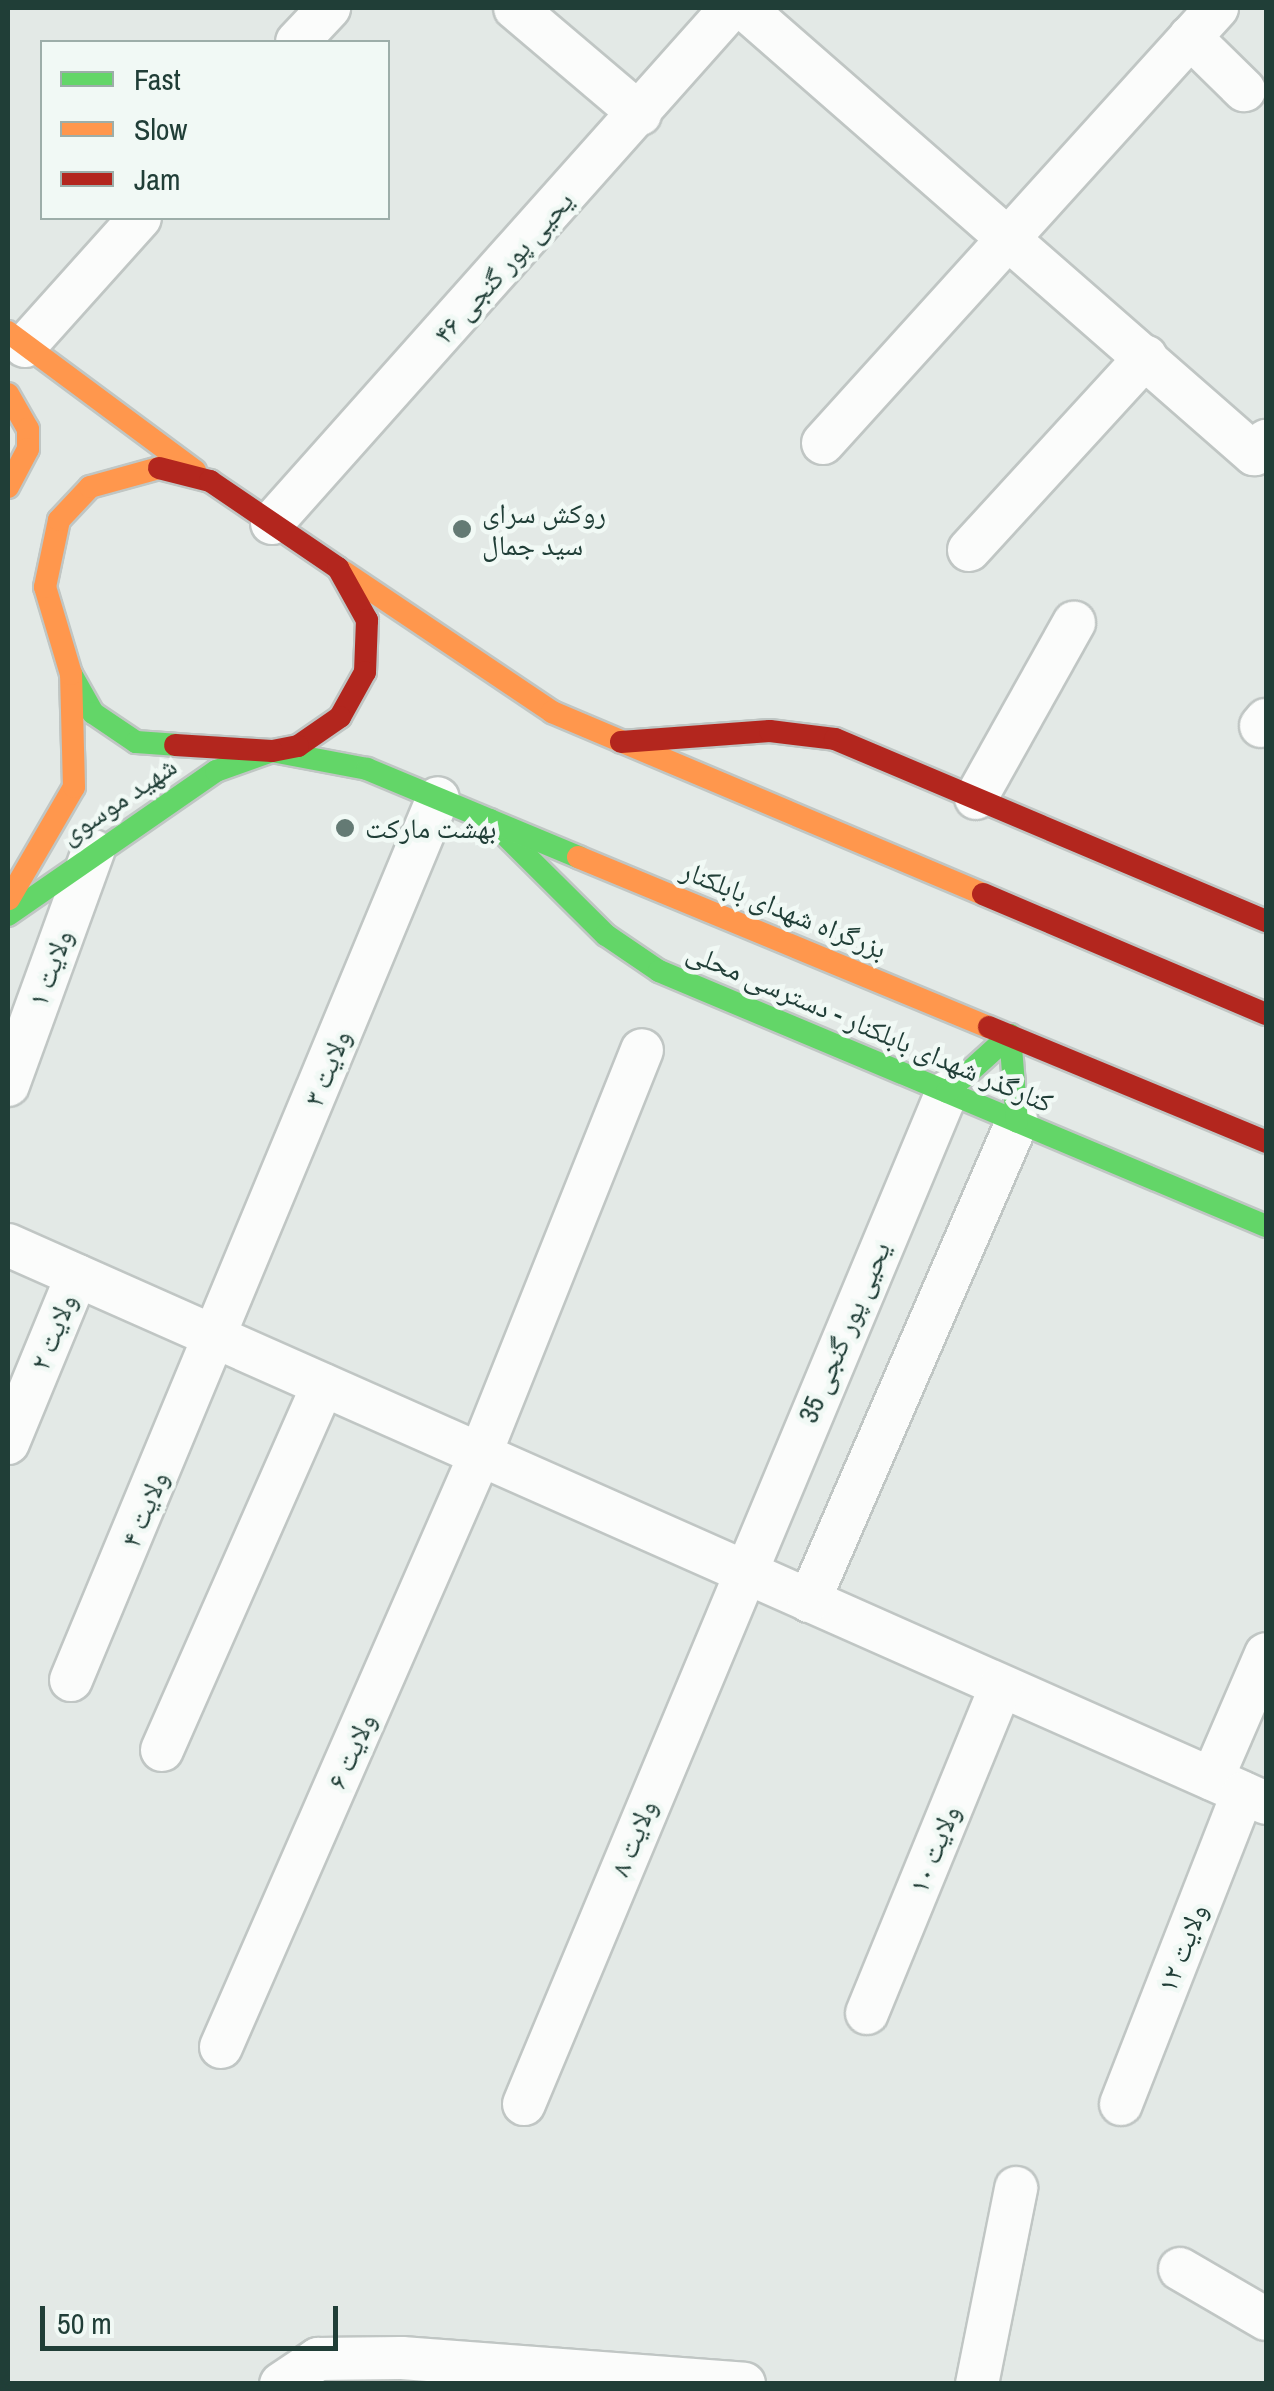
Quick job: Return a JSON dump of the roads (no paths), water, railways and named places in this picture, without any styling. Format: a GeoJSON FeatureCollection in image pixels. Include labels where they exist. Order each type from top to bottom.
{"type":"FeatureCollection","features":[{"type":"Feature","properties":{"kind":"main road"},"geometry":{"type":"LineString","coordinates":[[16,339],[210,481],[508,685],[622,742],[1266,1014]]}},
{"type":"Feature","properties":{"kind":"main road"},"geometry":{"type":"LineString","coordinates":[[8,394],[28,429],[28,449],[8,487]]}},
{"type":"Feature","properties":{"kind":"main road"},"geometry":{"type":"LineString","coordinates":[[210,481],[156,466],[90,486],[50,541],[50,603],[71,674],[94,713],[136,742],[272,751],[298,746],[340,717],[365,672],[367,620],[338,568]]}},
{"type":"Feature","properties":{"kind":"main road"},"geometry":{"type":"LineString","coordinates":[[22,560],[50,603]]}},
{"type":"Feature","properties":{"kind":"main road","name":"شهید موسوی"},"geometry":{"type":"LineString","coordinates":[[8,900],[40,856],[74,787],[71,674]]}},
{"type":"Feature","properties":{"kind":"main road"},"geometry":{"type":"LineString","coordinates":[[622,742],[812,733],[1261,906]]}},
{"type":"Feature","properties":{"kind":"main road","name":"بزرگراه شهدای بابلکنار"},"geometry":{"type":"LineString","coordinates":[[272,751],[348,762],[1266,1142]]}},
{"type":"Feature","properties":{"kind":"main road","name":"شهید موسوی"},"geometry":{"type":"LineString","coordinates":[[8,915],[94,851],[216,771],[272,751]]}},
{"type":"Feature","properties":{"kind":"main road","name":"کنارگذر شهدای بابلکنار - دسترسی محلی"},"geometry":{"type":"LineString","coordinates":[[490,820],[640,960],[1266,1226]]}},
{"type":"Feature","properties":{"kind":"main road"},"geometry":{"type":"LineString","coordinates":[[947,1092],[1010,1036]]}},
{"type":"Feature","properties":{"kind":"main road"},"geometry":{"type":"LineString","coordinates":[[1010,1036],[1017,1122]]}},
{"type":"Feature","properties":{"kind":"street"},"geometry":{"type":"LineString","coordinates":[[299,40],[329,8]]}},
{"type":"Feature","properties":{"kind":"street"},"geometry":{"type":"LineString","coordinates":[[515,8],[640,114]]}},
{"type":"Feature","properties":{"kind":"street","name":"یحیی پور گنجی ۴۶"},"geometry":{"type":"LineString","coordinates":[[272,523],[731,8]]}},
{"type":"Feature","properties":{"kind":"street"},"geometry":{"type":"LineString","coordinates":[[744,8],[1010,236],[1254,454],[1266,441]]}},
{"type":"Feature","properties":{"kind":"street"},"geometry":{"type":"LineString","coordinates":[[823,443],[1204,22],[1244,90]]}},
{"type":"Feature","properties":{"kind":"street"},"geometry":{"type":"LineString","coordinates":[[16,339],[138,220]]}},
{"type":"Feature","properties":{"kind":"street"},"geometry":{"type":"LineString","coordinates":[[970,550],[1146,357]]}},
{"type":"Feature","properties":{"kind":"street"},"geometry":{"type":"LineString","coordinates":[[976,798],[1074,623]]}},
{"type":"Feature","properties":{"kind":"street","name":"ولایت ۳"},"geometry":{"type":"LineString","coordinates":[[217,1338],[438,798]]}},
{"type":"Feature","properties":{"kind":"street","name":"ولایت ۱"},"geometry":{"type":"LineString","coordinates":[[8,1085],[94,851]]}},
{"type":"Feature","properties":{"kind":"street","name":"ولایت ۶"},"geometry":{"type":"LineString","coordinates":[[221,2047],[480,1455],[642,1050]]}},
{"type":"Feature","properties":{"kind":"street","name":"یحیی پور گنجی 35"},"geometry":{"type":"LineString","coordinates":[[742,1571],[947,1092]]}},
{"type":"Feature","properties":{"kind":"street"},"geometry":{"type":"LineString","coordinates":[[809,1601],[1017,1122]]}},
{"type":"Feature","properties":{"kind":"street"},"geometry":{"type":"LineString","coordinates":[[8,1246],[1241,1792]]}},
{"type":"Feature","properties":{"kind":"street","name":"ولایت ۲"},"geometry":{"type":"LineString","coordinates":[[8,1443],[76,1276]]}},
{"type":"Feature","properties":{"kind":"street","name":"ولایت ۴"},"geometry":{"type":"LineString","coordinates":[[71,1680],[217,1338]]}},
{"type":"Feature","properties":{"kind":"street"},"geometry":{"type":"LineString","coordinates":[[162,1750],[323,1385]]}},
{"type":"Feature","properties":{"kind":"street","name":"ولایت ۸"},"geometry":{"type":"LineString","coordinates":[[524,2104],[742,1571]]}},
{"type":"Feature","properties":{"kind":"street","name":"ولایت ۱۲"},"geometry":{"type":"LineString","coordinates":[[1121,2104],[1241,1792],[1266,1654]]}},
{"type":"Feature","properties":{"kind":"street","name":"ولایت ۱۰"},"geometry":{"type":"LineString","coordinates":[[867,2013],[1001,1686]]}},
{"type":"Feature","properties":{"kind":"street"},"geometry":{"type":"LineString","coordinates":[[978,2384],[1016,2188]]}},
{"type":"Feature","properties":{"kind":"street"},"geometry":{"type":"LineString","coordinates":[[1180,2269],[1266,2319]]}},
{"type":"Feature","properties":{"kind":"street"},"geometry":{"type":"LineString","coordinates":[[281,2384],[318,2359],[402,2358],[744,2384]]}},
{"type":"Feature","properties":{"kind":"place","name":"روکش سرای سید جمال"},"geometry":{"type":"Point","coordinates":[462,529]}},
{"type":"Feature","properties":{"kind":"place","name":"بهشت مارکت"},"geometry":{"type":"Point","coordinates":[345,828]}}]}
